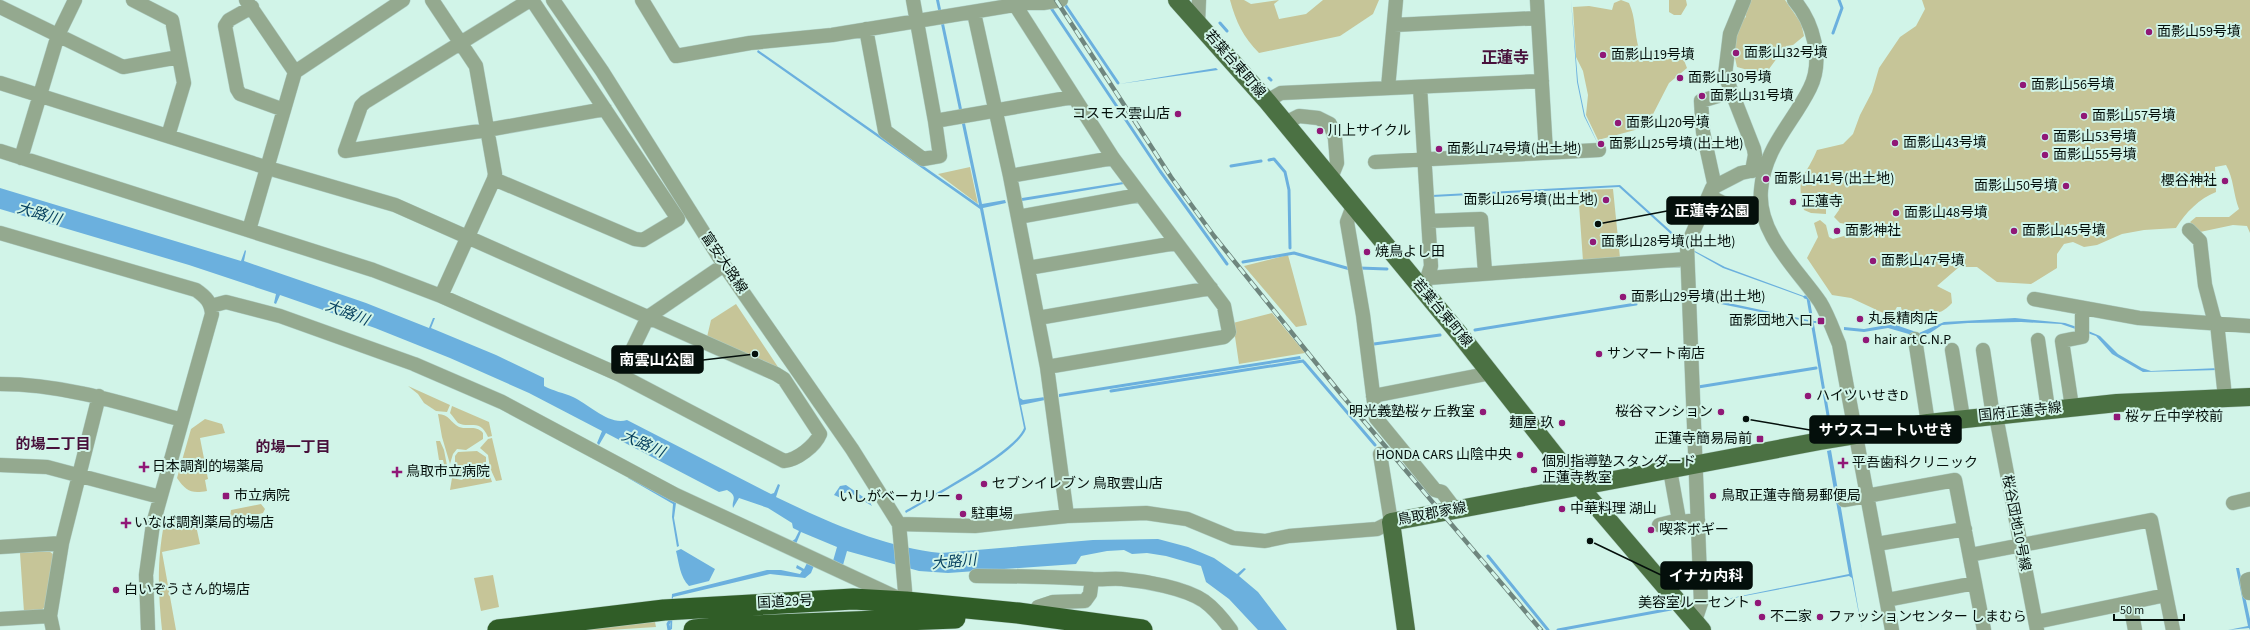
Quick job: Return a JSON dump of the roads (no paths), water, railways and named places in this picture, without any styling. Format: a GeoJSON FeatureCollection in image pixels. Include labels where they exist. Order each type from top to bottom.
{"type":"FeatureCollection","features":[{"type":"Feature","properties":{"kind":"highway","name":"国道29号"},"geometry":{"type":"LineString","coordinates":[[498,630],[664,610],[790,602],[853,599],[903,609]]}},
{"type":"Feature","properties":{"kind":"highway","name":"国道29号"},"geometry":{"type":"LineString","coordinates":[[694,630],[772,625],[903,609],[1018,613],[1142,630]]}},
{"type":"Feature","properties":{"kind":"main road","name":"若葉台東町線"},"geometry":{"type":"LineString","coordinates":[[1177,0],[1267,101],[1353,206],[1425,285],[1491,373],[1580,487],[1699,626]]}},
{"type":"Feature","properties":{"kind":"main road","name":"国府正蓮寺線"},"geometry":{"type":"LineString","coordinates":[[1580,487],[1856,435],[1963,418],[2072,407],[2225,398],[2250,398]]}},
{"type":"Feature","properties":{"kind":"main road","name":"鳥取郡家線"},"geometry":{"type":"LineString","coordinates":[[1406,630],[1391,522],[1580,487]]}},
{"type":"Feature","properties":{"kind":"street"},"geometry":{"type":"LineString","coordinates":[[21,158],[58,35],[75,0]]}},
{"type":"Feature","properties":{"kind":"street"},"geometry":{"type":"LineString","coordinates":[[134,0],[172,20],[184,83],[168,136]]}},
{"type":"Feature","properties":{"kind":"street"},"geometry":{"type":"LineString","coordinates":[[250,230],[295,72],[403,0]]}},
{"type":"Feature","properties":{"kind":"street"},"geometry":{"type":"LineString","coordinates":[[432,0],[476,66],[494,179],[441,296]]}},
{"type":"Feature","properties":{"kind":"street"},"geometry":{"type":"LineString","coordinates":[[494,179],[635,240],[644,240],[678,219],[531,0],[365,102],[361,106],[345,150],[487,130],[604,109]]}},
{"type":"Feature","properties":{"kind":"street","name":"富安大路線"},"geometry":{"type":"LineString","coordinates":[[553,0],[602,71],[724,265],[852,449],[899,524]]}},
{"type":"Feature","properties":{"kind":"street"},"geometry":{"type":"LineString","coordinates":[[642,0],[676,56],[750,43],[800,39],[974,13],[1014,3],[1061,0]]}},
{"type":"Feature","properties":{"kind":"street"},"geometry":{"type":"LineString","coordinates":[[866,29],[885,131],[923,159],[940,156],[918,21],[913,0]]}},
{"type":"Feature","properties":{"kind":"street"},"geometry":{"type":"LineString","coordinates":[[1198,22],[1199,0]]}},
{"type":"Feature","properties":{"kind":"street"},"geometry":{"type":"LineString","coordinates":[[1388,88],[1396,0]]}},
{"type":"Feature","properties":{"kind":"street"},"geometry":{"type":"LineString","coordinates":[[1538,0],[1546,153]]}},
{"type":"Feature","properties":{"kind":"street"},"geometry":{"type":"LineString","coordinates":[[1744,0],[1730,34],[1725,75],[1754,149],[1758,170],[1761,210],[1777,243],[1820,303],[1828,317],[1838,344],[1868,496],[1892,630]]}},
{"type":"Feature","properties":{"kind":"street"},"geometry":{"type":"LineString","coordinates":[[1712,191],[1740,173],[1758,170],[1810,87],[1815,72],[1816,54],[1811,27],[1801,8],[1794,0]]}},
{"type":"Feature","properties":{"kind":"street"},"geometry":{"type":"LineString","coordinates":[[1014,3],[1113,158],[1139,195],[1224,306],[1229,332],[1224,337],[1047,366]]}},
{"type":"Feature","properties":{"kind":"street"},"geometry":{"type":"LineString","coordinates":[[284,110],[240,94],[236,89],[225,26],[229,20],[249,4],[295,72]]}},
{"type":"Feature","properties":{"kind":"street"},"geometry":{"type":"LineString","coordinates":[[0,7],[123,67],[179,56]]}},
{"type":"Feature","properties":{"kind":"street"},"geometry":{"type":"LineString","coordinates":[[974,13],[1010,176],[1047,366],[1067,516]]}},
{"type":"Feature","properties":{"kind":"street"},"geometry":{"type":"LineString","coordinates":[[1394,25],[1538,18]]}},
{"type":"Feature","properties":{"kind":"street"},"geometry":{"type":"LineString","coordinates":[[1267,101],[1281,93],[1542,81]]}},
{"type":"Feature","properties":{"kind":"street"},"geometry":{"type":"LineString","coordinates":[[0,83],[268,168],[395,206],[784,379],[820,434],[817,441],[792,460],[784,461],[620,375],[441,296],[373,270],[0,152]]}},
{"type":"Feature","properties":{"kind":"street"},"geometry":{"type":"LineString","coordinates":[[1420,87],[1431,266],[1425,285],[1485,272],[1687,259]]}},
{"type":"Feature","properties":{"kind":"street"},"geometry":{"type":"LineString","coordinates":[[1699,626],[1701,603],[1687,259],[1688,246],[1712,191],[1703,132],[1702,101],[1732,92]]}},
{"type":"Feature","properties":{"kind":"street"},"geometry":{"type":"LineString","coordinates":[[935,121],[996,109],[1073,97]]}},
{"type":"Feature","properties":{"kind":"street"},"geometry":{"type":"LineString","coordinates":[[1285,123],[1299,116],[1318,118],[1330,124],[1333,131],[1337,158],[1337,163],[1331,178]]}},
{"type":"Feature","properties":{"kind":"street"},"geometry":{"type":"LineString","coordinates":[[1375,162],[1599,150]]}},
{"type":"Feature","properties":{"kind":"street"},"geometry":{"type":"LineString","coordinates":[[1010,176],[1113,158]]}},
{"type":"Feature","properties":{"kind":"street"},"geometry":{"type":"LineString","coordinates":[[1712,191],[1723,203],[1761,210]]}},
{"type":"Feature","properties":{"kind":"street"},"geometry":{"type":"LineString","coordinates":[[1018,217],[1139,195]]}},
{"type":"Feature","properties":{"kind":"street"},"geometry":{"type":"LineString","coordinates":[[1353,206],[1347,222],[1363,315],[1376,418],[1435,490],[1442,492],[1455,510]]}},
{"type":"Feature","properties":{"kind":"street"},"geometry":{"type":"LineString","coordinates":[[1429,221],[1481,219],[1485,272]]}},
{"type":"Feature","properties":{"kind":"street"},"geometry":{"type":"LineString","coordinates":[[2189,230],[2200,241],[2205,285],[2210,306],[2217,323],[2225,398]]}},
{"type":"Feature","properties":{"kind":"street"},"geometry":{"type":"LineString","coordinates":[[0,233],[196,290],[206,298],[211,306],[212,314],[153,524],[147,564],[148,630]]}},
{"type":"Feature","properties":{"kind":"street"},"geometry":{"type":"LineString","coordinates":[[1028,268],[1176,243]]}},
{"type":"Feature","properties":{"kind":"street"},"geometry":{"type":"LineString","coordinates":[[620,375],[648,318],[724,265]]}},
{"type":"Feature","properties":{"kind":"street"},"geometry":{"type":"LineString","coordinates":[[1038,318],[1211,288]]}},
{"type":"Feature","properties":{"kind":"street"},"geometry":{"type":"LineString","coordinates":[[2034,299],[2158,320],[2250,326]]}},
{"type":"Feature","properties":{"kind":"street"},"geometry":{"type":"LineString","coordinates":[[211,306],[226,302],[280,316],[414,364],[502,402],[674,494],[903,609],[899,524],[975,526],[1067,516],[1119,513],[1171,515],[1204,525],[1233,538],[1247,541],[1265,541],[1289,536],[1377,529],[1391,522],[1380,454]]}},
{"type":"Feature","properties":{"kind":"street"},"geometry":{"type":"LineString","coordinates":[[2072,407],[2062,340],[2082,337],[2082,308]]}},
{"type":"Feature","properties":{"kind":"street"},"geometry":{"type":"LineString","coordinates":[[1915,339],[1928,423]]}},
{"type":"Feature","properties":{"kind":"street"},"geometry":{"type":"LineString","coordinates":[[2038,340],[2048,409]]}},
{"type":"Feature","properties":{"kind":"street"},"geometry":{"type":"LineString","coordinates":[[1952,350],[1963,418]]}},
{"type":"Feature","properties":{"kind":"street","name":"桜谷団地10号線"},"geometry":{"type":"LineString","coordinates":[[1983,350],[1994,416],[2036,626]]}},
{"type":"Feature","properties":{"kind":"street"},"geometry":{"type":"LineString","coordinates":[[1373,396],[1491,373]]}},
{"type":"Feature","properties":{"kind":"street"},"geometry":{"type":"LineString","coordinates":[[0,384],[28,384],[62,388],[99,396],[182,420]]}},
{"type":"Feature","properties":{"kind":"street"},"geometry":{"type":"LineString","coordinates":[[53,630],[50,616],[62,543],[99,396]]}},
{"type":"Feature","properties":{"kind":"street"},"geometry":{"type":"LineString","coordinates":[[0,465],[47,467],[160,497]]}},
{"type":"Feature","properties":{"kind":"street"},"geometry":{"type":"LineString","coordinates":[[1670,470],[1679,520]]}},
{"type":"Feature","properties":{"kind":"street"},"geometry":{"type":"LineString","coordinates":[[1844,500],[1955,480],[1984,630]]}},
{"type":"Feature","properties":{"kind":"street"},"geometry":{"type":"LineString","coordinates":[[2233,503],[2250,499]]}},
{"type":"Feature","properties":{"kind":"street"},"geometry":{"type":"LineString","coordinates":[[1659,524],[1679,520],[1681,522],[1698,520]]}},
{"type":"Feature","properties":{"kind":"street"},"geometry":{"type":"LineString","coordinates":[[1970,555],[2151,520],[2173,630]]}},
{"type":"Feature","properties":{"kind":"street"},"geometry":{"type":"LineString","coordinates":[[1877,544],[1965,529]]}},
{"type":"Feature","properties":{"kind":"street"},"geometry":{"type":"LineString","coordinates":[[0,547],[62,543]]}},
{"type":"Feature","properties":{"kind":"street"},"geometry":{"type":"LineString","coordinates":[[976,576],[1052,576],[1138,581],[1187,593],[1203,601],[1218,612],[1231,630]]}},
{"type":"Feature","properties":{"kind":"street"},"geometry":{"type":"LineString","coordinates":[[1038,607],[1053,602],[1084,601],[1090,594],[1092,579]]}},
{"type":"Feature","properties":{"kind":"street"},"geometry":{"type":"LineString","coordinates":[[1887,600],[1975,583]]}},
{"type":"Feature","properties":{"kind":"street"},"geometry":{"type":"LineString","coordinates":[[2036,626],[2166,595]]}},
{"type":"Feature","properties":{"kind":"street"},"geometry":{"type":"LineString","coordinates":[[2130,603],[2135,630]]}},
{"type":"Feature","properties":{"kind":"street"},"geometry":{"type":"LineString","coordinates":[[0,619],[50,616]]}},
{"type":"Feature","properties":{"kind":"water"},"geometry":{"type":"Polygon","coordinates":[[[936,0],[939,0],[982,204],[1005,200],[1006,203],[983,208],[1020,398],[1023,400],[1045,397],[1045,400],[1021,405],[1026,429],[1019,439],[1007,451],[972,475],[906,513],[905,511],[952,484],[1006,449],[1018,438],[1024,428],[980,209],[757,52],[758,50],[979,205],[936,0]]]}},
{"type":"Feature","properties":{"kind":"water"},"geometry":{"type":"Polygon","coordinates":[[[1571,0],[1578,82],[1585,116],[1599,146],[1584,116],[1577,82],[1571,0]]]}},
{"type":"Feature","properties":{"kind":"water"},"geometry":{"type":"Polygon","coordinates":[[[1216,68],[1218,70],[1119,84],[1216,68]]]}},
{"type":"Feature","properties":{"kind":"water"},"geometry":{"type":"Polygon","coordinates":[[[1123,182],[1124,184],[1022,201],[1022,198],[1123,182]]]}},
{"type":"Feature","properties":{"kind":"water"},"geometry":{"type":"Polygon","coordinates":[[[1620,185],[1684,243],[1683,245],[1619,187],[1432,197],[1432,195],[1620,185]]]}},
{"type":"Feature","properties":{"kind":"water","name":"大路川"},"geometry":{"type":"Polygon","coordinates":[[[0,188],[241,261],[245,250],[244,261],[366,303],[429,328],[433,318],[435,318],[431,328],[496,355],[544,378],[544,386],[579,400],[606,417],[620,421],[627,420],[771,494],[774,493],[778,484],[780,485],[776,497],[856,532],[898,545],[941,553],[1093,540],[1158,539],[1188,547],[1214,558],[1237,574],[1244,568],[1246,569],[1239,576],[1258,592],[1287,630],[1258,630],[1229,599],[1206,582],[1201,566],[1166,556],[1147,553],[1132,554],[1124,550],[1107,551],[1081,556],[1076,564],[948,573],[919,571],[847,551],[843,565],[833,561],[837,547],[801,532],[796,544],[791,542],[795,539],[799,531],[793,528],[792,523],[768,508],[739,498],[733,508],[734,497],[731,492],[727,490],[719,492],[606,433],[599,445],[597,443],[602,431],[529,393],[450,358],[375,328],[280,295],[276,304],[274,303],[276,294],[189,265],[0,209],[0,188]]]}},
{"type":"Feature","properties":{"kind":"water"},"geometry":{"type":"Polygon","coordinates":[[[1691,249],[1725,267],[1809,299],[1723,268],[1691,249]]]}},
{"type":"Feature","properties":{"kind":"water"},"geometry":{"type":"Polygon","coordinates":[[[1696,296],[1813,321],[1820,321],[1820,324],[1696,299],[1696,296]]]}},
{"type":"Feature","properties":{"kind":"water"},"geometry":{"type":"Polygon","coordinates":[[[2015,318],[2065,323],[2086,330],[2100,336],[2118,354],[2142,368],[2151,371],[2219,368],[2219,370],[2143,372],[2112,354],[2096,336],[2061,324],[2021,322],[1942,325],[1930,333],[1919,337],[1888,328],[1864,332],[1844,330],[1844,327],[1864,329],[1893,324],[1919,333],[1944,322],[2015,318]]]}},
{"type":"Feature","properties":{"kind":"water"},"geometry":{"type":"Polygon","coordinates":[[[1300,356],[1301,359],[1059,397],[1059,394],[1300,356]]]}},
{"type":"Feature","properties":{"kind":"water"},"geometry":{"type":"Polygon","coordinates":[[[1831,450],[1862,630],[1852,578],[1849,576],[1702,604],[1849,574],[1827,451],[1831,450]]]}},
{"type":"Feature","properties":{"kind":"water"},"geometry":{"type":"Polygon","coordinates":[[[628,476],[676,503],[674,518],[679,546],[677,547],[672,517],[673,504],[628,478],[628,476]]]}},
{"type":"Feature","properties":{"kind":"water"},"geometry":{"type":"Polygon","coordinates":[[[846,485],[869,501],[872,506],[849,492],[844,493],[841,498],[834,495],[840,486],[846,485]]]}},
{"type":"Feature","properties":{"kind":"water"},"geometry":{"type":"Polygon","coordinates":[[[681,549],[715,569],[709,581],[689,586],[679,565],[676,551],[681,549]]]}},
{"type":"Feature","properties":{"kind":"water"},"geometry":{"type":"Polygon","coordinates":[[[807,563],[815,563],[811,573],[805,578],[770,574],[673,597],[672,629],[670,630],[672,594],[767,570],[781,570],[800,574],[802,571],[796,568],[797,565],[804,569],[807,563]]]}},
{"type":"Feature","properties":{"kind":"water"},"geometry":{"type":"Polygon","coordinates":[[[2236,568],[2239,568],[2250,619],[2250,630],[2249,628],[2228,630],[2248,626],[2236,568]]]}},
{"type":"Feature","properties":{"kind":"waterway"},"geometry":{"type":"LineString","coordinates":[[1833,33],[1842,8],[1839,0]]}},
{"type":"Feature","properties":{"kind":"waterway"},"geometry":{"type":"LineString","coordinates":[[1064,3],[1118,83]]}},
{"type":"Feature","properties":{"kind":"waterway"},"geometry":{"type":"LineString","coordinates":[[1049,5],[1160,171],[1227,264]]}},
{"type":"Feature","properties":{"kind":"waterway"},"geometry":{"type":"LineString","coordinates":[[1220,23],[1227,31]]}},
{"type":"Feature","properties":{"kind":"waterway"},"geometry":{"type":"LineString","coordinates":[[1269,160],[1274,159],[1285,172],[1289,190],[1290,248]]}},
{"type":"Feature","properties":{"kind":"waterway"},"geometry":{"type":"LineString","coordinates":[[1231,166],[1261,161]]}},
{"type":"Feature","properties":{"kind":"waterway"},"geometry":{"type":"LineString","coordinates":[[1243,262],[1294,253],[1350,269]]}},
{"type":"Feature","properties":{"kind":"waterway"},"geometry":{"type":"LineString","coordinates":[[1359,268],[1387,269]]}},
{"type":"Feature","properties":{"kind":"waterway"},"geometry":{"type":"LineString","coordinates":[[1805,297],[1808,298],[1830,427]]}},
{"type":"Feature","properties":{"kind":"waterway"},"geometry":{"type":"LineString","coordinates":[[1475,330],[1636,304]]}},
{"type":"Feature","properties":{"kind":"waterway"},"geometry":{"type":"LineString","coordinates":[[1374,344],[1440,335]]}},
{"type":"Feature","properties":{"kind":"waterway"},"geometry":{"type":"LineString","coordinates":[[1111,391],[1303,361]]}},
{"type":"Feature","properties":{"kind":"waterway"},"geometry":{"type":"LineString","coordinates":[[1304,362],[1375,445]]}},
{"type":"Feature","properties":{"kind":"waterway"},"geometry":{"type":"LineString","coordinates":[[1698,387],[1816,368]]}},
{"type":"Feature","properties":{"kind":"waterway"},"geometry":{"type":"LineString","coordinates":[[1488,556],[1548,630]]}},
{"type":"Feature","properties":{"kind":"waterway"},"geometry":{"type":"LineString","coordinates":[[1558,630],[1671,609]]}},
{"type":"Feature","properties":{"kind":"waterway"},"geometry":{"type":"LineString","coordinates":[[669,630],[668,624],[672,617]]}},
{"type":"Feature","properties":{"kind":"railway"},"geometry":{"type":"LineString","coordinates":[[1056,0],[1171,177],[1214,236],[1341,394],[1541,630]]}},
{"type":"Feature","properties":{"kind":"place","name":"面影山59号墳"},"geometry":{"type":"Point","coordinates":[2149,32]}},
{"type":"Feature","properties":{"kind":"place","name":"面影山32号墳"},"geometry":{"type":"Point","coordinates":[1736,53]}},
{"type":"Feature","properties":{"kind":"place","name":"面影山19号墳"},"geometry":{"type":"Point","coordinates":[1603,55]}},
{"type":"Feature","properties":{"kind":"place","name":"面影山30号墳"},"geometry":{"type":"Point","coordinates":[1680,78]}},
{"type":"Feature","properties":{"kind":"place","name":"面影山56号墳"},"geometry":{"type":"Point","coordinates":[2023,85]}},
{"type":"Feature","properties":{"kind":"place","name":"面影山31号墳"},"geometry":{"type":"Point","coordinates":[1702,96]}},
{"type":"Feature","properties":{"kind":"place","name":"コスモス雲山店"},"geometry":{"type":"Point","coordinates":[1178,114]}},
{"type":"Feature","properties":{"kind":"place","name":"面影山57号墳"},"geometry":{"type":"Point","coordinates":[2084,116]}},
{"type":"Feature","properties":{"kind":"place","name":"面影山20号墳"},"geometry":{"type":"Point","coordinates":[1618,123]}},
{"type":"Feature","properties":{"kind":"place","name":"川上サイクル"},"geometry":{"type":"Point","coordinates":[1320,131]}},
{"type":"Feature","properties":{"kind":"place","name":"面影山53号墳"},"geometry":{"type":"Point","coordinates":[2045,137]}},
{"type":"Feature","properties":{"kind":"place","name":"面影山43号墳"},"geometry":{"type":"Point","coordinates":[1895,143]}},
{"type":"Feature","properties":{"kind":"place","name":"面影山25号墳(出土地)"},"geometry":{"type":"Point","coordinates":[1601,144]}},
{"type":"Feature","properties":{"kind":"place","name":"面影山74号墳(出土地)"},"geometry":{"type":"Point","coordinates":[1439,149]}},
{"type":"Feature","properties":{"kind":"place","name":"面影山55号墳"},"geometry":{"type":"Point","coordinates":[2045,155]}},
{"type":"Feature","properties":{"kind":"place","name":"面影山41号(出土地)"},"geometry":{"type":"Point","coordinates":[1766,179]}},
{"type":"Feature","properties":{"kind":"place","name":"櫻谷神社"},"geometry":{"type":"Point","coordinates":[2225,181]}},
{"type":"Feature","properties":{"kind":"place","name":"面影山50号墳"},"geometry":{"type":"Point","coordinates":[2066,186]}},
{"type":"Feature","properties":{"kind":"place","name":"面影山26号墳(出土地)"},"geometry":{"type":"Point","coordinates":[1606,200]}},
{"type":"Feature","properties":{"kind":"place","name":"正蓮寺"},"geometry":{"type":"Point","coordinates":[1793,202]}},
{"type":"Feature","properties":{"kind":"place","name":"面影山48号墳"},"geometry":{"type":"Point","coordinates":[1896,213]}},
{"type":"Feature","properties":{"kind":"place","name":"正蓮寺公園"},"geometry":{"type":"Point","coordinates":[1598,224]}},
{"type":"Feature","properties":{"kind":"place","name":"面影神社"},"geometry":{"type":"Point","coordinates":[1837,231]}},
{"type":"Feature","properties":{"kind":"place","name":"面影山45号墳"},"geometry":{"type":"Point","coordinates":[2014,231]}},
{"type":"Feature","properties":{"kind":"place","name":"面影山28号墳(出土地)"},"geometry":{"type":"Point","coordinates":[1593,242]}},
{"type":"Feature","properties":{"kind":"place","name":"焼鳥よし田"},"geometry":{"type":"Point","coordinates":[1367,252]}},
{"type":"Feature","properties":{"kind":"place","name":"面影山47号墳"},"geometry":{"type":"Point","coordinates":[1873,261]}},
{"type":"Feature","properties":{"kind":"place","name":"面影山29号墳(出土地)"},"geometry":{"type":"Point","coordinates":[1623,297]}},
{"type":"Feature","properties":{"kind":"place","name":"丸長精肉店"},"geometry":{"type":"Point","coordinates":[1860,319]}},
{"type":"Feature","properties":{"kind":"place","name":"面影団地入口"},"geometry":{"type":"Point","coordinates":[1821,321]}},
{"type":"Feature","properties":{"kind":"place","name":"hair art C.N.P"},"geometry":{"type":"Point","coordinates":[1866,340]}},
{"type":"Feature","properties":{"kind":"place","name":"南雲山公園"},"geometry":{"type":"Point","coordinates":[755,354]}},
{"type":"Feature","properties":{"kind":"place","name":"サンマート南店"},"geometry":{"type":"Point","coordinates":[1599,354]}},
{"type":"Feature","properties":{"kind":"place","name":"ハイツいせきD"},"geometry":{"type":"Point","coordinates":[1808,396]}},
{"type":"Feature","properties":{"kind":"place","name":"明光義塾桜ヶ丘教室"},"geometry":{"type":"Point","coordinates":[1483,412]}},
{"type":"Feature","properties":{"kind":"place","name":"桜谷マンション"},"geometry":{"type":"Point","coordinates":[1721,412]}},
{"type":"Feature","properties":{"kind":"place","name":"桜ヶ丘中学校前"},"geometry":{"type":"Point","coordinates":[2117,417]}},
{"type":"Feature","properties":{"kind":"place","name":"サウスコートいせき"},"geometry":{"type":"Point","coordinates":[1746,419]}},
{"type":"Feature","properties":{"kind":"place","name":"麺屋 玖"},"geometry":{"type":"Point","coordinates":[1562,423]}},
{"type":"Feature","properties":{"kind":"place","name":"正蓮寺簡易局前"},"geometry":{"type":"Point","coordinates":[1760,439]}},
{"type":"Feature","properties":{"kind":"place","name":"HONDA CARS 山陰中央"},"geometry":{"type":"Point","coordinates":[1520,455]}},
{"type":"Feature","properties":{"kind":"place","name":"平吾歯科クリニック"},"geometry":{"type":"Point","coordinates":[1843,463]}},
{"type":"Feature","properties":{"kind":"place","name":"日本調剤的場薬局"},"geometry":{"type":"Point","coordinates":[144,467]}},
{"type":"Feature","properties":{"kind":"place","name":"個別指導塾スタンダード 正蓮寺教室"},"geometry":{"type":"Point","coordinates":[1534,470]}},
{"type":"Feature","properties":{"kind":"place","name":"鳥取市立病院"},"geometry":{"type":"Point","coordinates":[397,472]}},
{"type":"Feature","properties":{"kind":"place","name":"セブンイレブン 鳥取雲山店"},"geometry":{"type":"Point","coordinates":[984,484]}},
{"type":"Feature","properties":{"kind":"place","name":"市立病院"},"geometry":{"type":"Point","coordinates":[226,496]}},
{"type":"Feature","properties":{"kind":"place","name":"鳥取正蓮寺簡易郵便局"},"geometry":{"type":"Point","coordinates":[1713,496]}},
{"type":"Feature","properties":{"kind":"place","name":"いしがベーカリー"},"geometry":{"type":"Point","coordinates":[959,497]}},
{"type":"Feature","properties":{"kind":"place","name":"中華料理 湖山"},"geometry":{"type":"Point","coordinates":[1562,509]}},
{"type":"Feature","properties":{"kind":"place","name":"駐車場"},"geometry":{"type":"Point","coordinates":[963,514]}},
{"type":"Feature","properties":{"kind":"place","name":"いなば調剤薬局的場店"},"geometry":{"type":"Point","coordinates":[126,523]}},
{"type":"Feature","properties":{"kind":"place","name":"喫茶ボギー"},"geometry":{"type":"Point","coordinates":[1651,530]}},
{"type":"Feature","properties":{"kind":"place","name":"イナカ内科"},"geometry":{"type":"Point","coordinates":[1590,541]}},
{"type":"Feature","properties":{"kind":"place","name":"白いぞうさん的場店"},"geometry":{"type":"Point","coordinates":[116,590]}},
{"type":"Feature","properties":{"kind":"place","name":"美容室ルーセント"},"geometry":{"type":"Point","coordinates":[1758,603]}},
{"type":"Feature","properties":{"kind":"place","name":"不二家"},"geometry":{"type":"Point","coordinates":[1762,617]}},
{"type":"Feature","properties":{"kind":"place","name":"ファッションセンター しまむら"},"geometry":{"type":"Point","coordinates":[1820,617]}},
{"type":"Feature","properties":{"kind":"district","name":"正蓮寺"},"geometry":{"type":"Point","coordinates":[1505,58]}},
{"type":"Feature","properties":{"kind":"district","name":"的場二丁目"},"geometry":{"type":"Point","coordinates":[53,444]}},
{"type":"Feature","properties":{"kind":"district","name":"的場一丁目"},"geometry":{"type":"Point","coordinates":[293,447]}}]}
